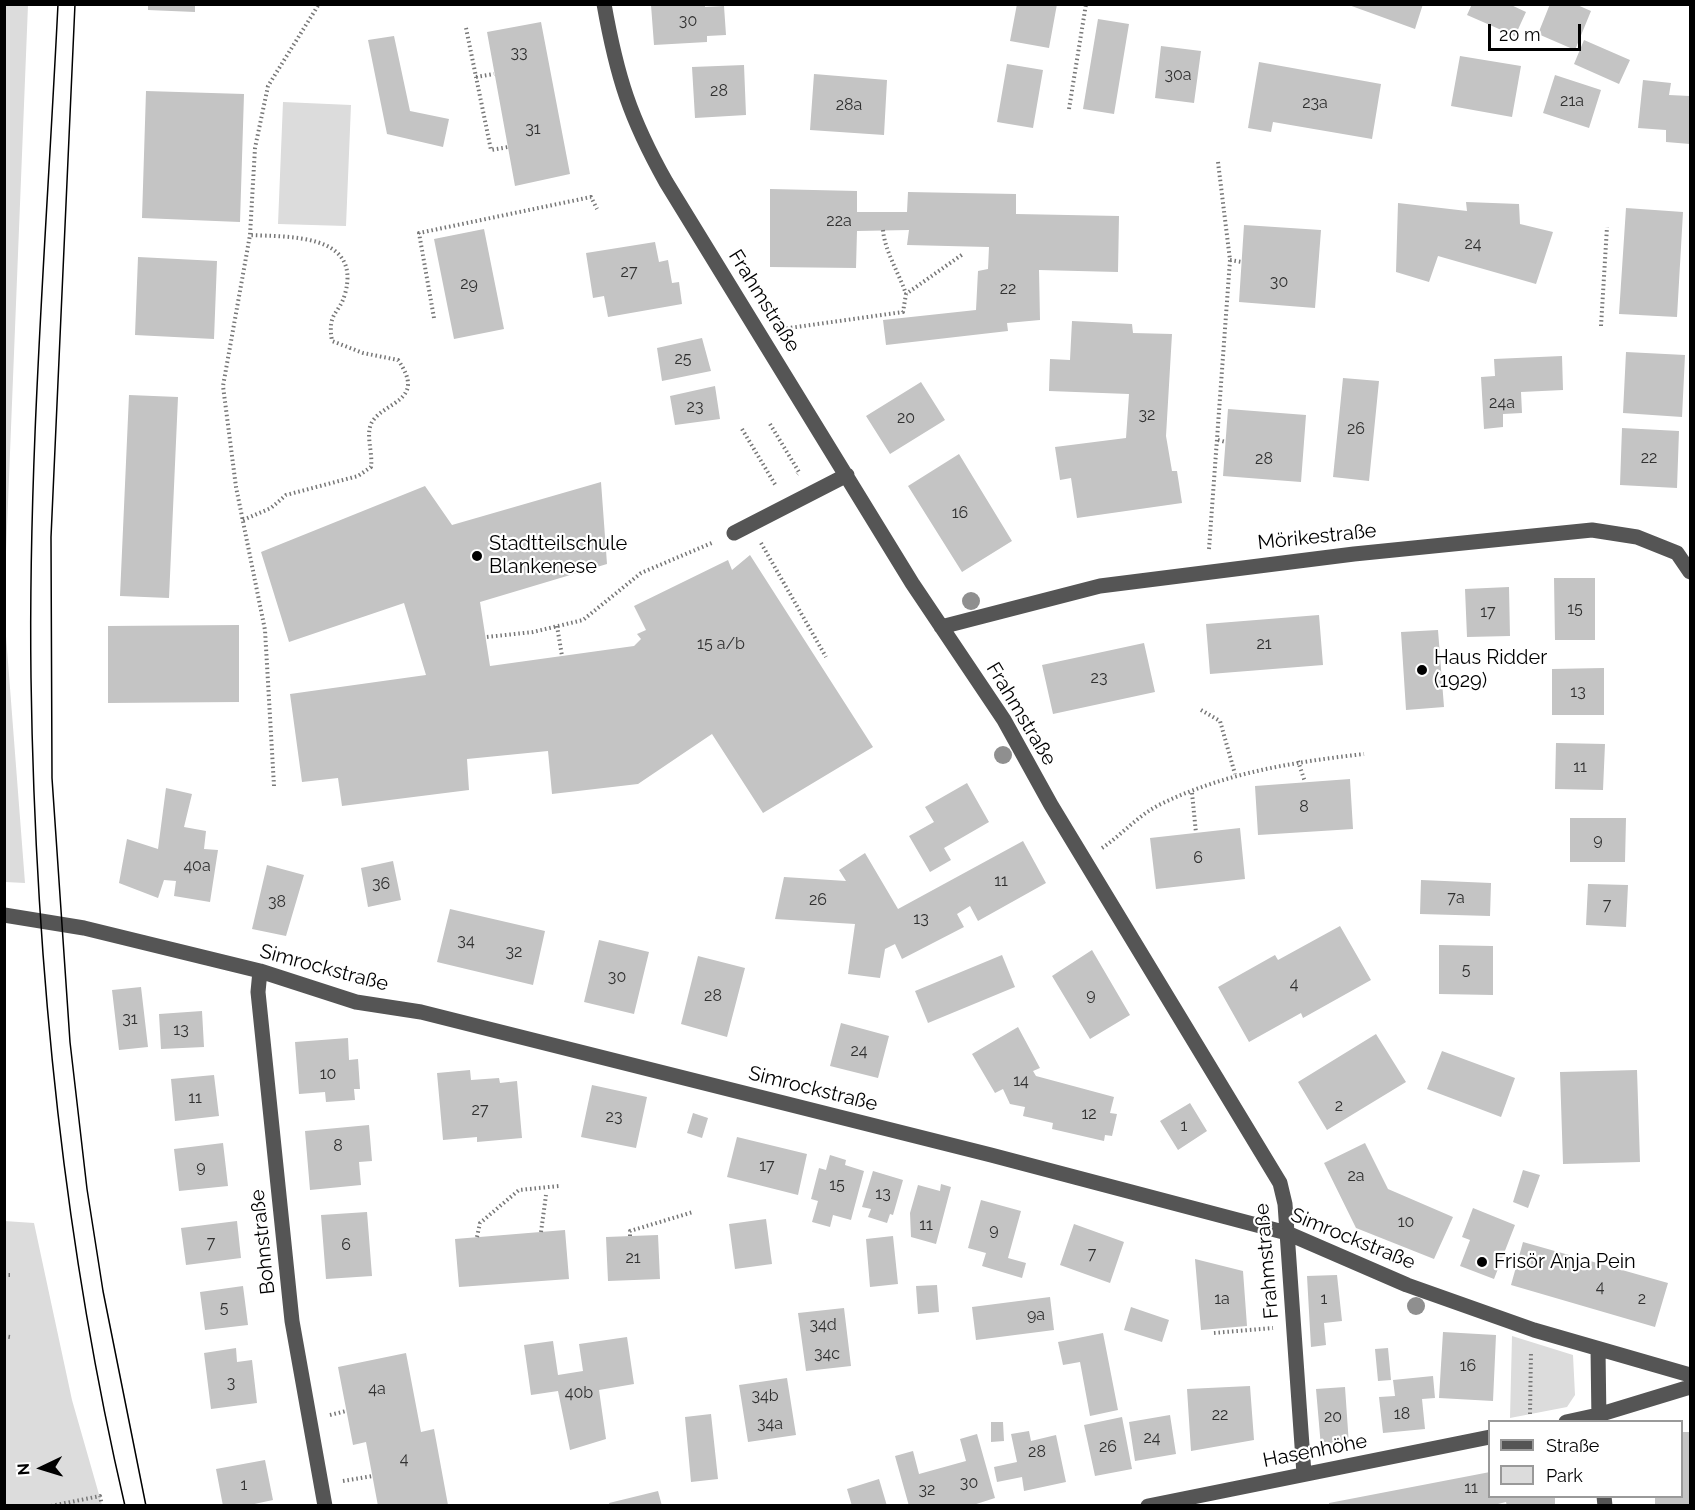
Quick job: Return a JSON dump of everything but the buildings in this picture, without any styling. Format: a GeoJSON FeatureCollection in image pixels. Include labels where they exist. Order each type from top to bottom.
{"type":"FeatureCollection","features":[{"type":"Feature","properties":{"kind":"street","name":"Frahmstraße"},"geometry":{"type":"LineString","coordinates":[[604,4],[619,81],[643,142],[941,627],[1004,720],[1051,805],[1280,1183],[1285,1204],[1304,1474]]}},
{"type":"Feature","properties":{"kind":"street"},"geometry":{"type":"LineString","coordinates":[[734,533],[789,507],[847,475]]}},
{"type":"Feature","properties":{"kind":"street","name":"Mörikestraße"},"geometry":{"type":"LineString","coordinates":[[941,627],[1100,586],[1208,571],[1592,530],[1637,537],[1677,553],[1690,572]]}},
{"type":"Feature","properties":{"kind":"street","name":"Simrockstraße"},"geometry":{"type":"LineString","coordinates":[[4,915],[84,928],[260,971],[341,998],[421,1012],[981,1152],[1287,1233],[1407,1285],[1534,1330],[1690,1375]]}},
{"type":"Feature","properties":{"kind":"street","name":"Bohnstraße"},"geometry":{"type":"LineString","coordinates":[[260,971],[258,992],[291,1310],[325,1506]]}},
{"type":"Feature","properties":{"kind":"street"},"geometry":{"type":"LineString","coordinates":[[1598,1349],[1599,1418]]}},
{"type":"Feature","properties":{"kind":"street"},"geometry":{"type":"LineString","coordinates":[[1582,1420],[1599,1418],[1690,1387]]}},
{"type":"Feature","properties":{"kind":"street","name":"Hasenhöhe"},"geometry":{"type":"LineString","coordinates":[[1148,1506],[1488,1437]]}},
{"type":"Feature","properties":{"kind":"path"},"geometry":{"type":"LineString","coordinates":[[274,786],[265,630],[243,520],[224,387],[250,235],[255,148],[268,86],[319,4]]}},
{"type":"Feature","properties":{"kind":"path"},"geometry":{"type":"LineString","coordinates":[[1069,109],[1086,4]]}},
{"type":"Feature","properties":{"kind":"path"},"geometry":{"type":"LineString","coordinates":[[466,28],[491,150],[508,147]]}},
{"type":"Feature","properties":{"kind":"path"},"geometry":{"type":"LineString","coordinates":[[476,77],[494,74]]}},
{"type":"Feature","properties":{"kind":"path"},"geometry":{"type":"LineString","coordinates":[[1208,571],[1230,260],[1218,162]]}},
{"type":"Feature","properties":{"kind":"path"},"geometry":{"type":"LineString","coordinates":[[434,318],[418,233],[591,197],[597,209]]}},
{"type":"Feature","properties":{"kind":"path"},"geometry":{"type":"LineString","coordinates":[[1601,326],[1607,227]]}},
{"type":"Feature","properties":{"kind":"path"},"geometry":{"type":"LineString","coordinates":[[779,330],[903,312],[906,294],[898,271],[884,244],[883,230]]}},
{"type":"Feature","properties":{"kind":"path"},"geometry":{"type":"LineString","coordinates":[[243,520],[271,508],[286,495],[358,476],[371,467],[373,453],[368,434],[372,422],[397,404],[407,389],[406,372],[398,360],[363,353],[332,341],[329,326],[337,307],[345,296],[347,278],[344,259],[329,246],[309,239],[250,235]]}},
{"type":"Feature","properties":{"kind":"path"},"geometry":{"type":"LineString","coordinates":[[906,294],[963,254]]}},
{"type":"Feature","properties":{"kind":"path"},"geometry":{"type":"LineString","coordinates":[[1230,260],[1242,262]]}},
{"type":"Feature","properties":{"kind":"path"},"geometry":{"type":"LineString","coordinates":[[770,424],[799,472],[791,477]]}},
{"type":"Feature","properties":{"kind":"path"},"geometry":{"type":"LineString","coordinates":[[742,429],[789,507]]}},
{"type":"Feature","properties":{"kind":"path"},"geometry":{"type":"LineString","coordinates":[[1218,440],[1226,442]]}},
{"type":"Feature","properties":{"kind":"path"},"geometry":{"type":"LineString","coordinates":[[775,485],[783,481]]}},
{"type":"Feature","properties":{"kind":"path"},"geometry":{"type":"LineString","coordinates":[[750,525],[826,657]]}},
{"type":"Feature","properties":{"kind":"path"},"geometry":{"type":"LineString","coordinates":[[487,637],[533,632],[582,620],[641,573],[734,533]]}},
{"type":"Feature","properties":{"kind":"path"},"geometry":{"type":"LineString","coordinates":[[557,626],[562,656]]}},
{"type":"Feature","properties":{"kind":"path"},"geometry":{"type":"LineString","coordinates":[[1201,710],[1220,721],[1235,774]]}},
{"type":"Feature","properties":{"kind":"path"},"geometry":{"type":"LineString","coordinates":[[1099,850],[1136,819],[1161,804],[1235,774],[1298,761],[1364,754]]}},
{"type":"Feature","properties":{"kind":"path"},"geometry":{"type":"LineString","coordinates":[[1298,761],[1305,782]]}},
{"type":"Feature","properties":{"kind":"path"},"geometry":{"type":"LineString","coordinates":[[1192,793],[1196,833]]}},
{"type":"Feature","properties":{"kind":"path"},"geometry":{"type":"LineString","coordinates":[[477,1237],[480,1223],[519,1190],[559,1186]]}},
{"type":"Feature","properties":{"kind":"path"},"geometry":{"type":"LineString","coordinates":[[541,1232],[546,1195]]}},
{"type":"Feature","properties":{"kind":"path"},"geometry":{"type":"LineString","coordinates":[[630,1236],[630,1231],[693,1212]]}},
{"type":"Feature","properties":{"kind":"path"},"geometry":{"type":"LineString","coordinates":[[4,1275],[10,1275]]}},
{"type":"Feature","properties":{"kind":"path"},"geometry":{"type":"LineString","coordinates":[[1214,1333],[1279,1328]]}},
{"type":"Feature","properties":{"kind":"path"},"geometry":{"type":"LineString","coordinates":[[1530,1414],[1531,1342]]}},
{"type":"Feature","properties":{"kind":"path"},"geometry":{"type":"LineString","coordinates":[[326,1415],[346,1411]]}},
{"type":"Feature","properties":{"kind":"path"},"geometry":{"type":"LineString","coordinates":[[339,1482],[373,1476]]}},
{"type":"Feature","properties":{"kind":"path"},"geometry":{"type":"LineString","coordinates":[[51,1506],[100,1496],[102,1506]]}},
{"type":"Feature","properties":{"kind":"green space"},"geometry":{"type":"Polygon","coordinates":[[[4,5],[28,5],[5,577],[4,5]]]}},
{"type":"Feature","properties":{"kind":"green space"},"geometry":{"type":"Polygon","coordinates":[[[283,102],[351,105],[346,226],[278,224],[283,102]]]}},
{"type":"Feature","properties":{"kind":"green space"},"geometry":{"type":"Polygon","coordinates":[[[5,623],[25,883],[5,882],[5,623]]]}},
{"type":"Feature","properties":{"kind":"green space"},"geometry":{"type":"Polygon","coordinates":[[[4,1221],[34,1223],[72,1400],[102,1505],[5,1505],[4,1221]]]}},
{"type":"Feature","properties":{"kind":"green space"},"geometry":{"type":"Polygon","coordinates":[[[1512,1336],[1573,1355],[1575,1395],[1567,1407],[1510,1418],[1512,1336]]]}},
{"type":"Feature","properties":{"kind":"tram line"},"geometry":{"type":"LineString","coordinates":[[58,4],[32,510],[31,678],[34,782],[46,991],[56,1095],[84,1302],[125,1506]]}},
{"type":"Feature","properties":{"kind":"tram line"},"geometry":{"type":"LineString","coordinates":[[75,4],[51,537],[52,778],[70,1042],[87,1189],[103,1291],[146,1506]]}},
{"type":"Feature","properties":{"kind":"place","name":"Stadtteilschule Blankenese"},"geometry":{"type":"Point","coordinates":[477,556]}},
{"type":"Feature","properties":{"kind":"place","name":"Haus Ridder (1929)"},"geometry":{"type":"Point","coordinates":[1422,670]}},
{"type":"Feature","properties":{"kind":"place","name":"Frisör Anja Pein"},"geometry":{"type":"Point","coordinates":[1482,1262]}}]}
